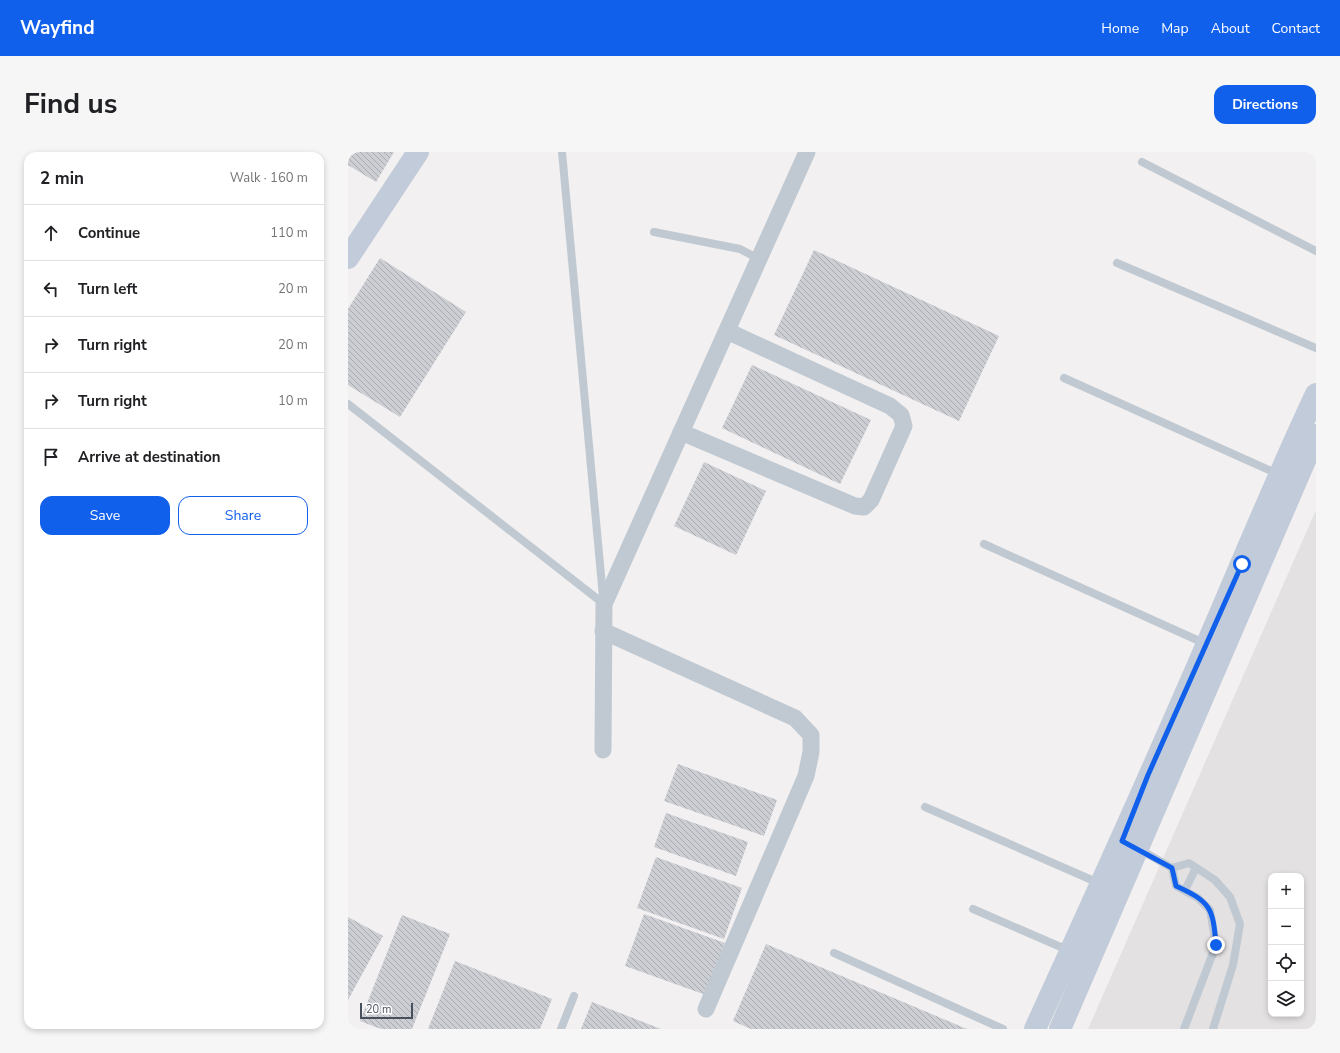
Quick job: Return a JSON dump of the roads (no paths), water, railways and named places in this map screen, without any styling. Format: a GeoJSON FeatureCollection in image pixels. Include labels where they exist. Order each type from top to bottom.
{"type":"FeatureCollection","features":[{"type":"Feature","properties":{"kind":"street"},"geometry":{"type":"LineString","coordinates":[[348,258],[418,152]]}},
{"type":"Feature","properties":{"kind":"street"},"geometry":{"type":"LineString","coordinates":[[603,750],[604,604],[807,152]]}},
{"type":"Feature","properties":{"kind":"street"},"geometry":{"type":"LineString","coordinates":[[681,432],[855,506],[864,507],[871,500],[904,426],[901,415],[890,406],[726,331]]}},
{"type":"Feature","properties":{"kind":"street"},"geometry":{"type":"LineString","coordinates":[[1215,647],[1278,474],[1316,394]]}},
{"type":"Feature","properties":{"kind":"street"},"geometry":{"type":"LineString","coordinates":[[1060,1029],[1129,845],[1215,647],[1316,435]]}},
{"type":"Feature","properties":{"kind":"street"},"geometry":{"type":"LineString","coordinates":[[603,631],[795,718],[811,735],[811,752],[806,776],[706,1009]]}},
{"type":"Feature","properties":{"kind":"street"},"geometry":{"type":"LineString","coordinates":[[1035,1029],[1102,884],[1129,845]]}},
{"type":"Feature","properties":{"kind":"lane"},"geometry":{"type":"LineString","coordinates":[[562,152],[604,604]]}},
{"type":"Feature","properties":{"kind":"lane"},"geometry":{"type":"LineString","coordinates":[[1142,162],[1316,251]]}},
{"type":"Feature","properties":{"kind":"lane"},"geometry":{"type":"LineString","coordinates":[[654,232],[740,249],[759,258]]}},
{"type":"Feature","properties":{"kind":"lane"},"geometry":{"type":"LineString","coordinates":[[1117,263],[1316,348]]}},
{"type":"Feature","properties":{"kind":"lane"},"geometry":{"type":"LineString","coordinates":[[1064,378],[1278,474]]}},
{"type":"Feature","properties":{"kind":"lane"},"geometry":{"type":"LineString","coordinates":[[348,404],[604,604]]}},
{"type":"Feature","properties":{"kind":"lane"},"geometry":{"type":"LineString","coordinates":[[984,544],[1215,647]]}},
{"type":"Feature","properties":{"kind":"lane"},"geometry":{"type":"LineString","coordinates":[[926,807],[1102,884]]}},
{"type":"Feature","properties":{"kind":"lane"},"geometry":{"type":"LineString","coordinates":[[1129,845],[1172,868],[1189,863],[1215,880],[1230,897],[1240,924],[1233,965],[1213,1029]]}},
{"type":"Feature","properties":{"kind":"lane"},"geometry":{"type":"LineString","coordinates":[[1172,868],[1176,886],[1198,898],[1210,910],[1214,924],[1216,945],[1184,1029]]}},
{"type":"Feature","properties":{"kind":"lane"},"geometry":{"type":"LineString","coordinates":[[1185,890],[1196,868]]}},
{"type":"Feature","properties":{"kind":"lane"},"geometry":{"type":"LineString","coordinates":[[973,909],[1071,951]]}},
{"type":"Feature","properties":{"kind":"lane"},"geometry":{"type":"LineString","coordinates":[[834,953],[1003,1029]]}},
{"type":"Feature","properties":{"kind":"lane"},"geometry":{"type":"LineString","coordinates":[[561,1029],[574,996]]}}]}
